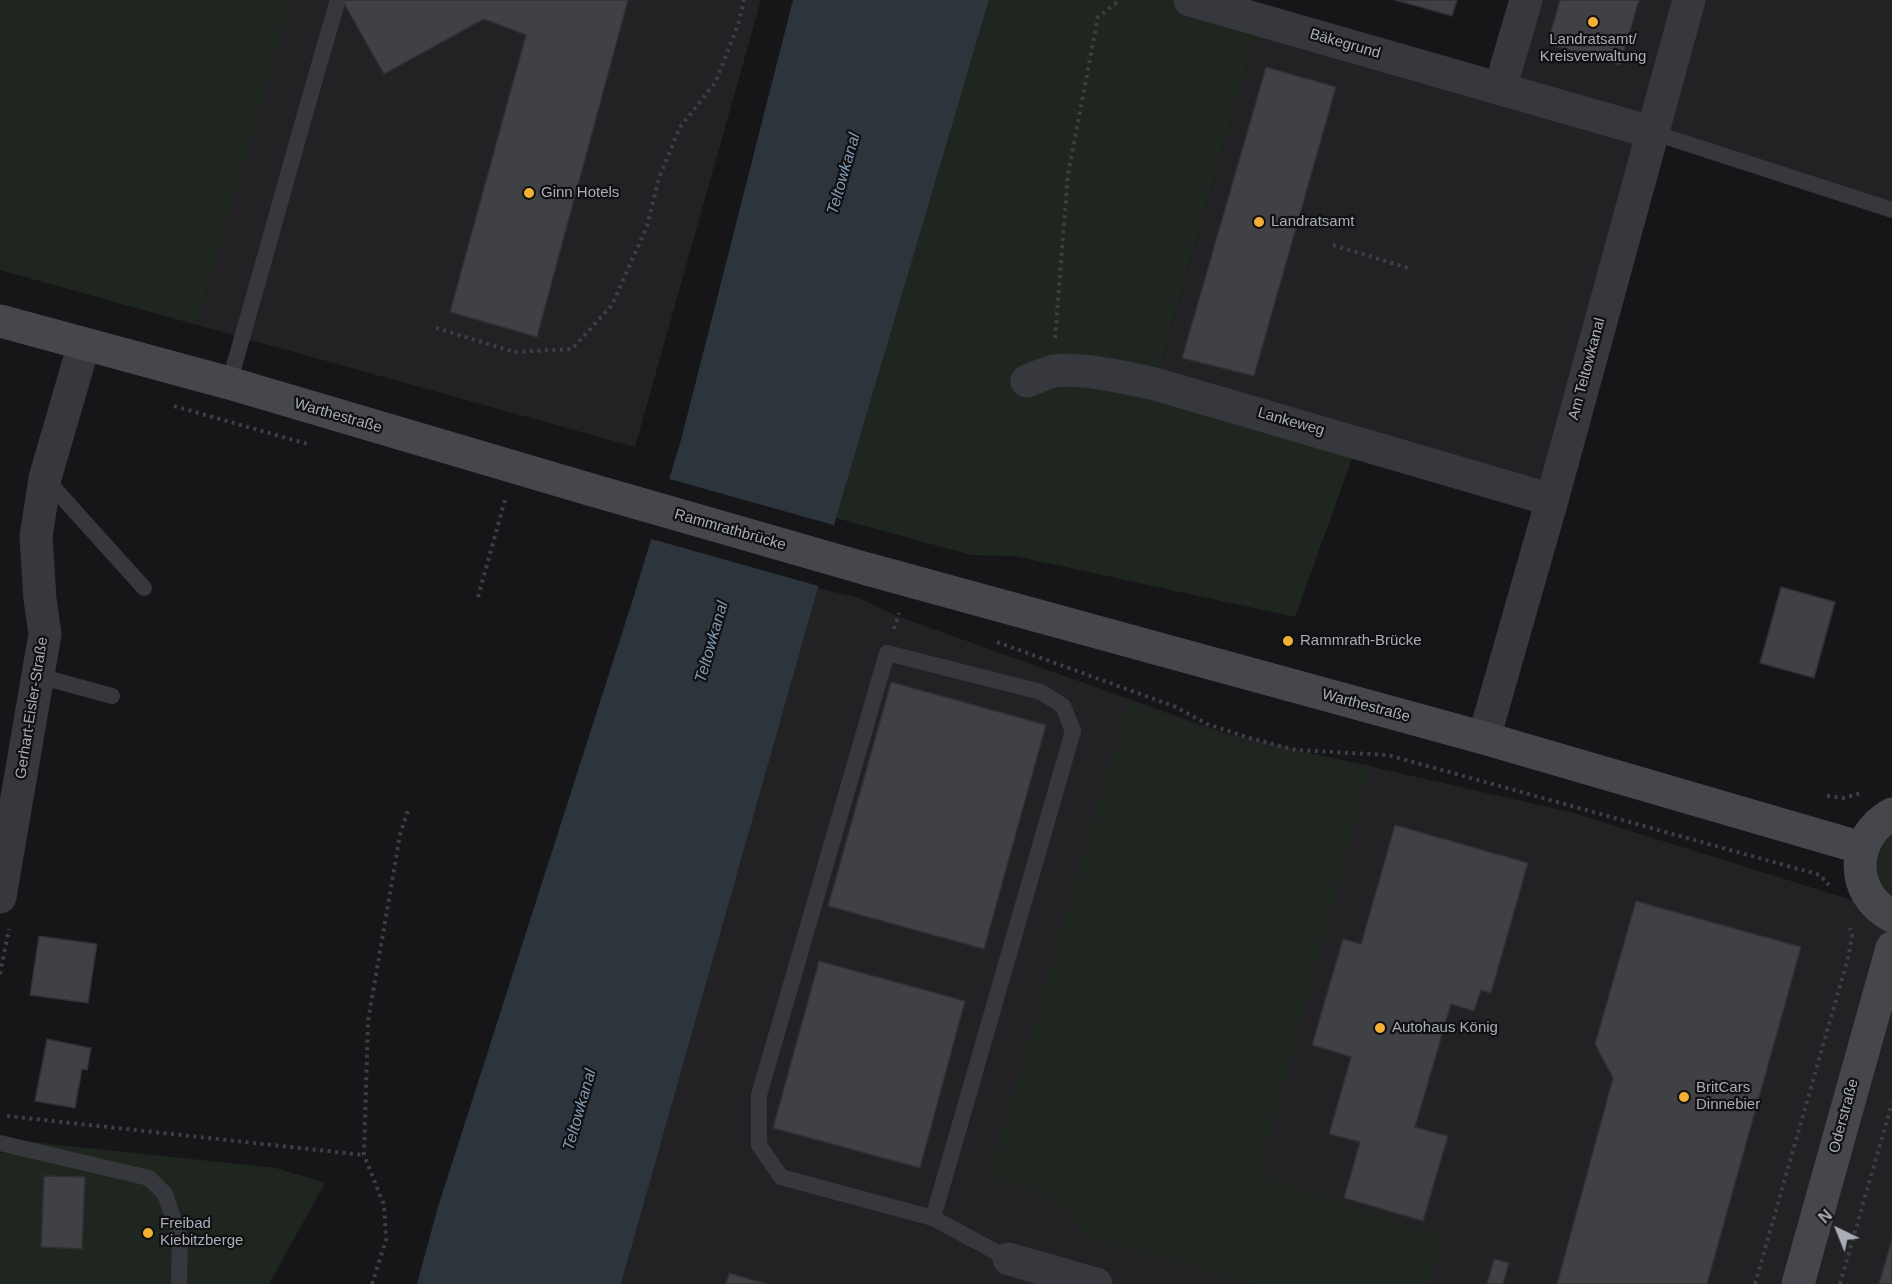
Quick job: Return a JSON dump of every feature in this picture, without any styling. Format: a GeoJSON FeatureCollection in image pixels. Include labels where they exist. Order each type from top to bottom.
{"type":"FeatureCollection","features":[{"type":"Feature","properties":{"kind":"street","name":"Bäkegrund"},"geometry":{"type":"LineString","coordinates":[[1190,0],[1652,132]]}},
{"type":"Feature","properties":{"kind":"street"},"geometry":{"type":"LineString","coordinates":[[1500,89],[1526,0]]}},
{"type":"Feature","properties":{"kind":"street","name":"Am Teltowkanal"},"geometry":{"type":"LineString","coordinates":[[1484,738],[1552,500],[1689,0]]}},
{"type":"Feature","properties":{"kind":"street","name":"Warthestraße"},"geometry":{"type":"LineString","coordinates":[[0,321],[229,383],[592,490]]}},
{"type":"Feature","properties":{"kind":"street","name":"Gerhart-Eisler-Straße"},"geometry":{"type":"LineString","coordinates":[[0,897],[45,634],[36,537],[45,478],[84,344]]}},
{"type":"Feature","properties":{"kind":"street","name":"Lankeweg"},"geometry":{"type":"LineString","coordinates":[[1027,381],[1054,371],[1074,371],[1108,374],[1155,384],[1552,500]]}},
{"type":"Feature","properties":{"kind":"street","name":"Rammrathbrücke"},"geometry":{"type":"LineString","coordinates":[[592,490],[867,569]]}},
{"type":"Feature","properties":{"kind":"street","name":"Warthestraße"},"geometry":{"type":"LineString","coordinates":[[867,569],[1484,738],[1862,848]]}},
{"type":"Feature","properties":{"kind":"street"},"geometry":{"type":"LineString","coordinates":[[1892,814],[1870,832],[1862,848],[1859,866],[1863,884],[1871,899],[1884,912],[1892,916]]}},
{"type":"Feature","properties":{"kind":"street","name":"Oderstraße"},"geometry":{"type":"LineString","coordinates":[[1798,1284],[1892,948]]}},
{"type":"Feature","properties":{"kind":"street"},"geometry":{"type":"LineString","coordinates":[[1009,1259],[1096,1284]]}},
{"type":"Feature","properties":{"kind":"lane"},"geometry":{"type":"LineString","coordinates":[[229,383],[260,279],[285,178],[338,0]]}},
{"type":"Feature","properties":{"kind":"lane"},"geometry":{"type":"LineString","coordinates":[[1652,132],[1892,210]]}},
{"type":"Feature","properties":{"kind":"lane"},"geometry":{"type":"LineString","coordinates":[[45,478],[144,588]]}},
{"type":"Feature","properties":{"kind":"lane"},"geometry":{"type":"LineString","coordinates":[[933,1218],[1073,731],[1063,706],[1041,692],[887,653],[759,1095],[759,1145],[781,1177],[933,1218],[1009,1259]]}},
{"type":"Feature","properties":{"kind":"lane"},"geometry":{"type":"LineString","coordinates":[[39,676],[112,696]]}},
{"type":"Feature","properties":{"kind":"lane"},"geometry":{"type":"LineString","coordinates":[[0,1143],[149,1178],[165,1194],[180,1238],[179,1284]]}},
{"type":"Feature","properties":{"kind":"path"},"geometry":{"type":"LineString","coordinates":[[436,328],[514,352],[572,349],[612,305],[647,226],[659,178],[680,127],[715,83],[738,25],[744,0]]}},
{"type":"Feature","properties":{"kind":"path"},"geometry":{"type":"LineString","coordinates":[[1054,339],[1068,174],[1098,17],[1120,0]]}},
{"type":"Feature","properties":{"kind":"path"},"geometry":{"type":"LineString","coordinates":[[1333,245],[1408,268]]}},
{"type":"Feature","properties":{"kind":"path"},"geometry":{"type":"LineString","coordinates":[[478,597],[506,495]]}},
{"type":"Feature","properties":{"kind":"path"},"geometry":{"type":"LineString","coordinates":[[994,641],[1176,707],[1207,724],[1250,738],[1296,750],[1388,755],[1804,872]]}},
{"type":"Feature","properties":{"kind":"path"},"geometry":{"type":"LineString","coordinates":[[1827,796],[1844,798],[1866,792]]}},
{"type":"Feature","properties":{"kind":"path"},"geometry":{"type":"LineString","coordinates":[[372,1284],[386,1240],[384,1205],[364,1155],[368,1021],[400,835],[409,807]]}},
{"type":"Feature","properties":{"kind":"path"},"geometry":{"type":"LineString","coordinates":[[1755,1284],[1849,954]]}},
{"type":"Feature","properties":{"kind":"path"},"geometry":{"type":"LineString","coordinates":[[1840,1284],[1892,1103]]}},
{"type":"Feature","properties":{"kind":"path"},"geometry":{"type":"LineString","coordinates":[[0,1116],[39,1118],[364,1155]]}},
{"type":"Feature","properties":{"kind":"shaded area"},"geometry":{"type":"Polygon","coordinates":[[[0,0],[291,0],[197,325],[0,270],[0,0]]]}},
{"type":"Feature","properties":{"kind":"shaded area"},"geometry":{"type":"Polygon","coordinates":[[[291,0],[761,0],[635,447],[197,325],[291,0]]]}},
{"type":"Feature","properties":{"kind":"shaded area"},"geometry":{"type":"Polygon","coordinates":[[[989,0],[1190,0],[1260,20],[1155,383],[1358,442],[1295,617],[1015,556],[971,555],[836,518],[989,0]]]}},
{"type":"Feature","properties":{"kind":"shaded area"},"geometry":{"type":"Polygon","coordinates":[[[1526,0],[1892,0],[1892,210],[1652,132],[1552,500],[1155,384],[1260,20],[1500,89],[1526,0]]]}},
{"type":"Feature","properties":{"kind":"shaded area"},"geometry":{"type":"Polygon","coordinates":[[[818,588],[859,598],[897,616],[1224,733],[1570,812],[1855,901],[1892,794],[1892,1284],[621,1284],[818,588]]]}},
{"type":"Feature","properties":{"kind":"shaded area"},"geometry":{"type":"Polygon","coordinates":[[[1128,702],[1250,744],[1371,766],[1259,1175],[1443,1236],[1428,1284],[1254,1284],[1087,1236],[1061,1204],[1026,1184],[988,1180],[1128,702]]]}},
{"type":"Feature","properties":{"kind":"shaded area"},"geometry":{"type":"Polygon","coordinates":[[[1892,833],[1892,895],[1880,881],[1877,864],[1882,848],[1892,833]]]}},
{"type":"Feature","properties":{"kind":"shaded area","name":"Freibad Kiebitzberge"},"geometry":{"type":"Polygon","coordinates":[[[32,1142],[276,1168],[325,1183],[269,1284],[0,1284],[0,1153],[32,1142]]]}},
{"type":"Feature","properties":{"kind":"water","name":"Teltowkanal"},"geometry":{"type":"Polygon","coordinates":[[[793,0],[989,0],[836,518],[621,1284],[417,1284],[438,1207],[633,599],[681,440],[793,0]]]}},
{"type":"Feature","properties":{"kind":"pier"},"geometry":{"type":"Polygon","coordinates":[[[666,478],[837,526],[822,587],[648,538],[666,478]]]}},
{"type":"Feature","properties":{"kind":"building","name":"Ginn Hotels"},"geometry":{"type":"Polygon","coordinates":[[[342,0],[628,0],[537,337],[450,312],[526,35],[484,19],[384,74],[342,0]]]}},
{"type":"Feature","properties":{"kind":"building"},"geometry":{"type":"Polygon","coordinates":[[[1395,0],[1457,0],[1452,16],[1395,0]]]}},
{"type":"Feature","properties":{"kind":"building","name":"Landratsamt/ Kreisverwaltung"},"geometry":{"type":"Polygon","coordinates":[[[1560,0],[1639,0],[1620,65],[1547,44],[1560,0]]]}},
{"type":"Feature","properties":{"kind":"building","name":"Landratsamt"},"geometry":{"type":"Polygon","coordinates":[[[1266,67],[1336,87],[1254,376],[1182,358],[1266,67]]]}},
{"type":"Feature","properties":{"kind":"building"},"geometry":{"type":"Polygon","coordinates":[[[1781,587],[1835,602],[1814,678],[1760,663],[1781,587]]]}},
{"type":"Feature","properties":{"kind":"building"},"geometry":{"type":"Polygon","coordinates":[[[891,682],[1046,725],[984,949],[828,906],[891,682]]]}},
{"type":"Feature","properties":{"kind":"building","name":"Autohaus König"},"geometry":{"type":"Polygon","coordinates":[[[1395,825],[1528,863],[1491,993],[1481,990],[1474,1011],[1451,1004],[1415,1127],[1448,1136],[1423,1221],[1344,1198],[1360,1142],[1329,1134],[1351,1057],[1312,1045],[1343,939],[1361,944],[1395,825]]]}},
{"type":"Feature","properties":{"kind":"building","name":"BritCars Dinnebier"},"geometry":{"type":"Polygon","coordinates":[[[1636,901],[1801,947],[1707,1284],[1557,1284],[1613,1078],[1595,1044],[1636,901]]]}},
{"type":"Feature","properties":{"kind":"building"},"geometry":{"type":"Polygon","coordinates":[[[39,936],[97,944],[88,1003],[30,995],[39,936]]]}},
{"type":"Feature","properties":{"kind":"building"},"geometry":{"type":"Polygon","coordinates":[[[819,961],[965,1001],[920,1168],[773,1128],[819,961]]]}},
{"type":"Feature","properties":{"kind":"building"},"geometry":{"type":"Polygon","coordinates":[[[47,1039],[91,1048],[87,1070],[82,1069],[75,1108],[35,1101],[47,1039]]]}},
{"type":"Feature","properties":{"kind":"building"},"geometry":{"type":"Polygon","coordinates":[[[44,1176],[85,1177],[82,1249],[41,1247],[44,1176]]]}},
{"type":"Feature","properties":{"kind":"building"},"geometry":{"type":"Polygon","coordinates":[[[1892,1239],[1892,1284],[1879,1284],[1892,1239]]]}},
{"type":"Feature","properties":{"kind":"building"},"geometry":{"type":"Polygon","coordinates":[[[1494,1259],[1509,1263],[1503,1284],[1487,1284],[1494,1259]]]}},
{"type":"Feature","properties":{"kind":"building"},"geometry":{"type":"Polygon","coordinates":[[[729,1273],[767,1284],[726,1284],[729,1273]]]}},
{"type":"Feature","properties":{"kind":"place","name":"Landratsamt/ Kreisverwaltung"},"geometry":{"type":"Point","coordinates":[1593,22]}},
{"type":"Feature","properties":{"kind":"place","name":"Ginn Hotels"},"geometry":{"type":"Point","coordinates":[529,193]}},
{"type":"Feature","properties":{"kind":"place","name":"Landratsamt"},"geometry":{"type":"Point","coordinates":[1259,222]}},
{"type":"Feature","properties":{"kind":"place","name":"Rammrath-Brücke"},"geometry":{"type":"Point","coordinates":[1288,641]}},
{"type":"Feature","properties":{"kind":"place","name":"Autohaus König"},"geometry":{"type":"Point","coordinates":[1380,1028]}},
{"type":"Feature","properties":{"kind":"place","name":"BritCars Dinnebier"},"geometry":{"type":"Point","coordinates":[1684,1097]}},
{"type":"Feature","properties":{"kind":"place","name":"Freibad Kiebitzberge"},"geometry":{"type":"Point","coordinates":[148,1233]}}]}
